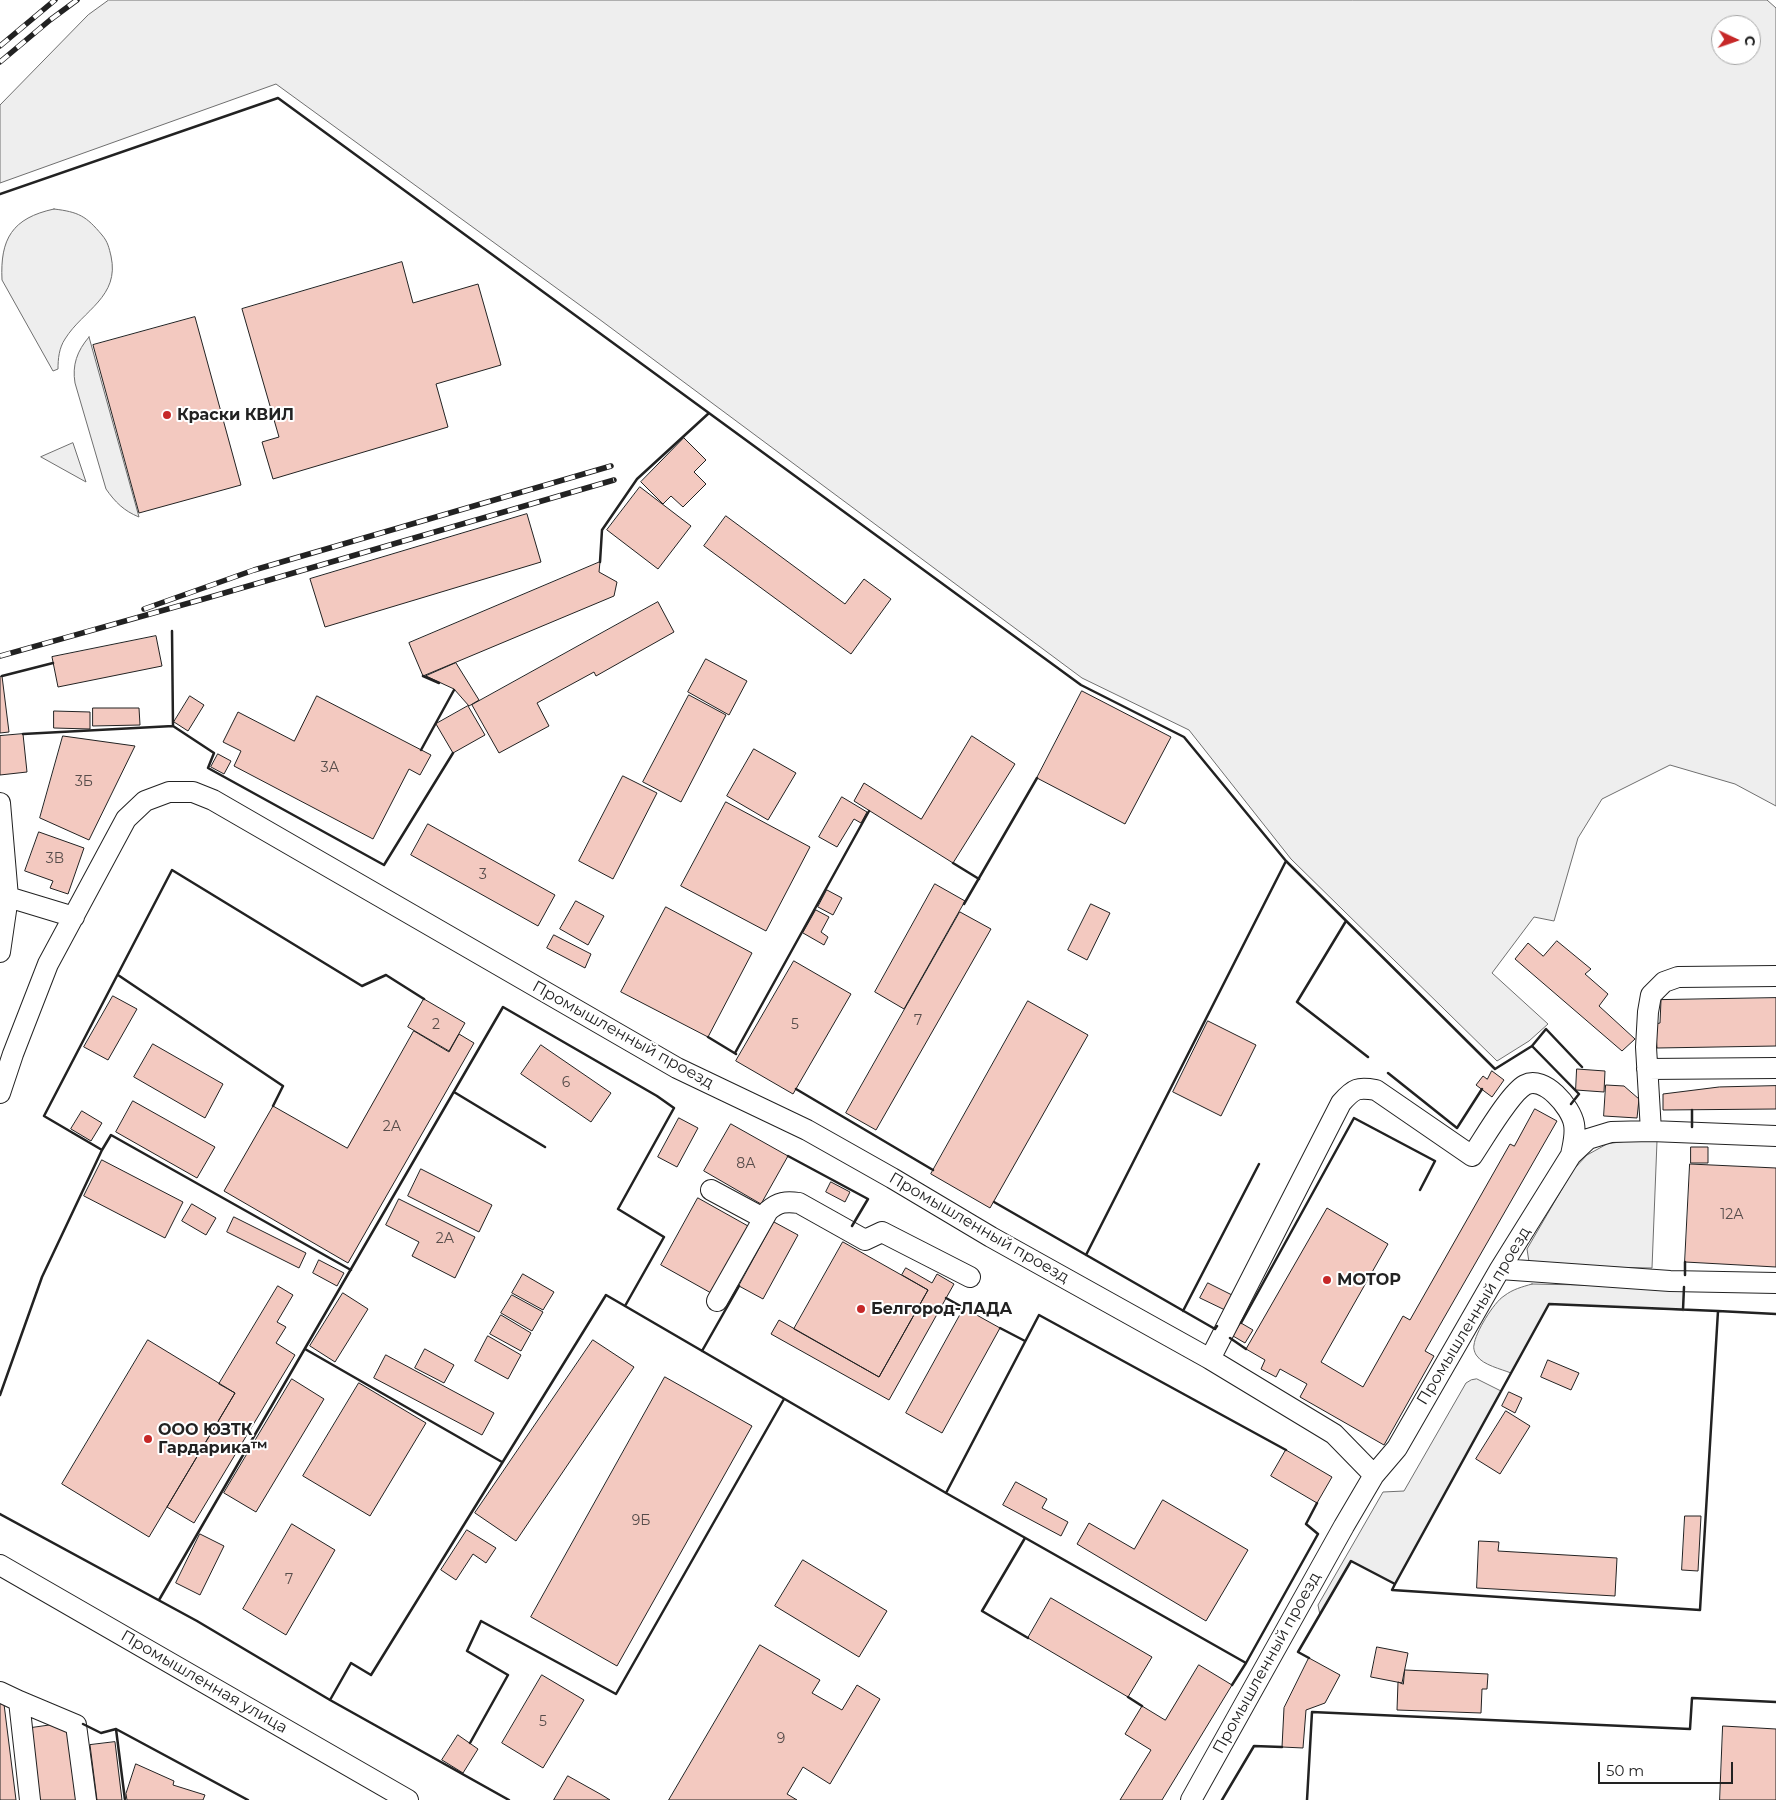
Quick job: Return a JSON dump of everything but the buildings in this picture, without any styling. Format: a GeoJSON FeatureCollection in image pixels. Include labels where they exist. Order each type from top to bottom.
{"type":"FeatureCollection","features":[{"type":"Feature","properties":{"kind":"street","name":"Промышленный проезд"},"geometry":{"type":"LineString","coordinates":[[0,1093],[48,964],[126,819],[145,801],[169,792],[192,792],[213,800],[677,1068],[807,1130],[990,1237],[1210,1359],[1334,1434],[1374,1475]]}},
{"type":"Feature","properties":{"kind":"street"},"geometry":{"type":"LineString","coordinates":[[0,803],[8,898],[0,952]]}},
{"type":"Feature","properties":{"kind":"street"},"geometry":{"type":"LineString","coordinates":[[8,898],[74,917]]}},
{"type":"Feature","properties":{"kind":"street"},"geometry":{"type":"LineString","coordinates":[[1651,1131],[1647,1069],[1648,1012],[1652,995],[1664,982],[1678,977],[1776,976]]}},
{"type":"Feature","properties":{"kind":"street"},"geometry":{"type":"LineString","coordinates":[[1647,1069],[1776,1068]]}},
{"type":"Feature","properties":{"kind":"street"},"geometry":{"type":"LineString","coordinates":[[1210,1359],[1341,1102],[1351,1092],[1362,1088],[1376,1090],[1472,1156],[1514,1093],[1526,1084],[1538,1084],[1547,1088],[1556,1096],[1567,1108],[1574,1123],[1575,1137],[1571,1155]]}},
{"type":"Feature","properties":{"kind":"street"},"geometry":{"type":"LineString","coordinates":[[1571,1155],[1588,1139],[1611,1132],[1651,1131],[1776,1136]]}},
{"type":"Feature","properties":{"kind":"street","name":"Промышленный проезд"},"geometry":{"type":"LineString","coordinates":[[1191,1800],[1374,1475],[1397,1448],[1500,1270],[1571,1155]]}},
{"type":"Feature","properties":{"kind":"street"},"geometry":{"type":"LineString","coordinates":[[711,1190],[763,1218]]}},
{"type":"Feature","properties":{"kind":"street"},"geometry":{"type":"LineString","coordinates":[[717,1301],[763,1218],[775,1204],[787,1201],[799,1203],[865,1240],[882,1232],[970,1277]]}},
{"type":"Feature","properties":{"kind":"street"},"geometry":{"type":"LineString","coordinates":[[1500,1270],[1670,1281],[1776,1283]]}},
{"type":"Feature","properties":{"kind":"street","name":"Промышленная улица"},"geometry":{"type":"LineString","coordinates":[[0,1565],[408,1800]]}},
{"type":"Feature","properties":{"kind":"street"},"geometry":{"type":"LineString","coordinates":[[0,1692],[76,1725],[86,1800]]}},
{"type":"Feature","properties":{"kind":"street"},"geometry":{"type":"LineString","coordinates":[[19,1701],[30,1800]]}},
{"type":"Feature","properties":{"kind":"shaded area"},"geometry":{"type":"Polygon","coordinates":[[[109,0],[1767,0],[1776,8],[1776,806],[1735,784],[1670,765],[1602,799],[1578,838],[1554,921],[1534,917],[1492,973],[1548,1024],[1529,1041],[1497,1061],[1291,859],[1189,730],[1082,678],[599,319],[276,84],[0,183],[0,105],[88,15],[109,0]]]}},
{"type":"Feature","properties":{"kind":"shaded area"},"geometry":{"type":"Polygon","coordinates":[[[54,209],[81,216],[96,229],[108,245],[112,270],[110,282],[105,293],[65,339],[59,354],[58,369],[53,371],[2,280],[2,266],[6,242],[12,232],[28,218],[54,209]]]}},
{"type":"Feature","properties":{"kind":"shaded area"},"geometry":{"type":"Polygon","coordinates":[[[89,337],[139,517],[120,506],[106,489],[75,383],[74,370],[76,358],[89,337]]]}},
{"type":"Feature","properties":{"kind":"shaded area"},"geometry":{"type":"Polygon","coordinates":[[[73,443],[86,482],[41,457],[73,443]]]}},
{"type":"Feature","properties":{"kind":"shaded area"},"geometry":{"type":"Polygon","coordinates":[[[1627,1141],[1657,1141],[1652,1268],[1539,1266],[1529,1262],[1527,1249],[1573,1170],[1587,1155],[1607,1144],[1627,1141]]]}},
{"type":"Feature","properties":{"kind":"shaded area"},"geometry":{"type":"Polygon","coordinates":[[[1532,1284],[1684,1287],[1683,1310],[1549,1304],[1511,1373],[1483,1362],[1476,1355],[1474,1346],[1486,1318],[1495,1304],[1504,1296],[1514,1290],[1532,1284]]]}},
{"type":"Feature","properties":{"kind":"shaded area"},"geometry":{"type":"Polygon","coordinates":[[[1477,1379],[1501,1391],[1395,1584],[1351,1561],[1320,1615],[1318,1605],[1383,1492],[1404,1491],[1466,1383],[1477,1379]]]}},
{"type":"Feature","properties":{"kind":"railway"},"geometry":{"type":"LineString","coordinates":[[0,46],[55,0]]}},
{"type":"Feature","properties":{"kind":"railway"},"geometry":{"type":"LineString","coordinates":[[0,62],[77,0]]}},
{"type":"Feature","properties":{"kind":"railway"},"geometry":{"type":"LineString","coordinates":[[144,609],[254,570],[611,466]]}},
{"type":"Feature","properties":{"kind":"railway"},"geometry":{"type":"LineString","coordinates":[[0,656],[614,480]]}},
{"type":"Feature","properties":{"kind":"wall"},"geometry":{"type":"LineString","coordinates":[[0,194],[278,98],[1081,685],[1184,737],[1286,861],[1495,1069],[1532,1046],[1546,1029],[1582,1067]]}},
{"type":"Feature","properties":{"kind":"wall"},"geometry":{"type":"LineString","coordinates":[[600,562],[602,530],[637,479],[709,413]]}},
{"type":"Feature","properties":{"kind":"wall"},"geometry":{"type":"LineString","coordinates":[[172,631],[173,726]]}},
{"type":"Feature","properties":{"kind":"wall"},"geometry":{"type":"LineString","coordinates":[[2,676],[53,663]]}},
{"type":"Feature","properties":{"kind":"wall"},"geometry":{"type":"LineString","coordinates":[[423,676],[439,683]]}},
{"type":"Feature","properties":{"kind":"wall"},"geometry":{"type":"LineString","coordinates":[[421,750],[454,690]]}},
{"type":"Feature","properties":{"kind":"wall"},"geometry":{"type":"LineString","coordinates":[[23,734],[173,726],[214,753],[208,768],[384,865],[453,753]]}},
{"type":"Feature","properties":{"kind":"wall"},"geometry":{"type":"LineString","coordinates":[[964,904],[1037,778]]}},
{"type":"Feature","properties":{"kind":"wall"},"geometry":{"type":"LineString","coordinates":[[735,1053],[869,811]]}},
{"type":"Feature","properties":{"kind":"wall"},"geometry":{"type":"LineString","coordinates":[[1086,1255],[1286,861]]}},
{"type":"Feature","properties":{"kind":"wall"},"geometry":{"type":"LineString","coordinates":[[953,863],[979,879]]}},
{"type":"Feature","properties":{"kind":"wall"},"geometry":{"type":"LineString","coordinates":[[0,1395],[42,1277],[102,1150],[44,1116],[172,870],[362,986],[386,975],[424,999]]}},
{"type":"Feature","properties":{"kind":"wall"},"geometry":{"type":"LineString","coordinates":[[1346,921],[1297,1002],[1368,1057]]}},
{"type":"Feature","properties":{"kind":"wall"},"geometry":{"type":"LineString","coordinates":[[118,975],[283,1086],[273,1106]]}},
{"type":"Feature","properties":{"kind":"wall"},"geometry":{"type":"LineString","coordinates":[[159,1600],[503,1007],[657,1096],[674,1108],[618,1209],[664,1237],[625,1306],[946,1493],[1246,1663],[1318,1534],[1306,1524],[1317,1503]]}},
{"type":"Feature","properties":{"kind":"wall"},"geometry":{"type":"LineString","coordinates":[[708,1037],[736,1054]]}},
{"type":"Feature","properties":{"kind":"wall"},"geometry":{"type":"LineString","coordinates":[[1532,1046],[1579,1094],[1571,1104]]}},
{"type":"Feature","properties":{"kind":"wall"},"geometry":{"type":"LineString","coordinates":[[1388,1073],[1457,1128],[1482,1089]]}},
{"type":"Feature","properties":{"kind":"wall"},"geometry":{"type":"LineString","coordinates":[[796,1089],[933,1170]]}},
{"type":"Feature","properties":{"kind":"wall"},"geometry":{"type":"LineString","coordinates":[[454,1092],[545,1147]]}},
{"type":"Feature","properties":{"kind":"wall"},"geometry":{"type":"LineString","coordinates":[[1692,1110],[1692,1127]]}},
{"type":"Feature","properties":{"kind":"wall"},"geometry":{"type":"LineString","coordinates":[[1241,1323],[1354,1118],[1435,1161],[1420,1190]]}},
{"type":"Feature","properties":{"kind":"wall"},"geometry":{"type":"LineString","coordinates":[[102,1150],[111,1135],[351,1270]]}},
{"type":"Feature","properties":{"kind":"wall"},"geometry":{"type":"LineString","coordinates":[[788,1156],[868,1199],[852,1226]]}},
{"type":"Feature","properties":{"kind":"wall"},"geometry":{"type":"LineString","coordinates":[[1183,1311],[1259,1164]]}},
{"type":"Feature","properties":{"kind":"wall"},"geometry":{"type":"LineString","coordinates":[[994,1202],[1215,1329],[1217,1326]]}},
{"type":"Feature","properties":{"kind":"wall"},"geometry":{"type":"LineString","coordinates":[[1685,1262],[1685,1275]]}},
{"type":"Feature","properties":{"kind":"wall"},"geometry":{"type":"LineString","coordinates":[[702,1351],[739,1286]]}},
{"type":"Feature","properties":{"kind":"wall"},"geometry":{"type":"LineString","coordinates":[[1683,1310],[1684,1287]]}},
{"type":"Feature","properties":{"kind":"wall"},"geometry":{"type":"LineString","coordinates":[[0,1514],[197,1621],[330,1700],[351,1663],[371,1675],[606,1295],[625,1306]]}},
{"type":"Feature","properties":{"kind":"wall"},"geometry":{"type":"LineString","coordinates":[[946,1298],[964,1308]]}},
{"type":"Feature","properties":{"kind":"wall"},"geometry":{"type":"LineString","coordinates":[[1309,1658],[1298,1652],[1351,1561],[1395,1584],[1549,1304],[1718,1311],[1700,1610],[1392,1590],[1395,1584]]}},
{"type":"Feature","properties":{"kind":"wall"},"geometry":{"type":"LineString","coordinates":[[1718,1311],[1776,1314]]}},
{"type":"Feature","properties":{"kind":"wall"},"geometry":{"type":"LineString","coordinates":[[946,1493],[1039,1315],[1286,1450]]}},
{"type":"Feature","properties":{"kind":"wall"},"geometry":{"type":"LineString","coordinates":[[1000,1328],[1025,1341]]}},
{"type":"Feature","properties":{"kind":"wall"},"geometry":{"type":"LineString","coordinates":[[1230,1338],[1246,1349]]}},
{"type":"Feature","properties":{"kind":"wall"},"geometry":{"type":"LineString","coordinates":[[305,1349],[502,1462]]}},
{"type":"Feature","properties":{"kind":"wall"},"geometry":{"type":"LineString","coordinates":[[470,1743],[508,1675],[467,1651],[481,1621],[616,1694],[784,1399]]}},
{"type":"Feature","properties":{"kind":"wall"},"geometry":{"type":"LineString","coordinates":[[1025,1538],[982,1611],[1028,1638]]}},
{"type":"Feature","properties":{"kind":"wall"},"geometry":{"type":"LineString","coordinates":[[1232,1685],[1246,1663]]}},
{"type":"Feature","properties":{"kind":"wall"},"geometry":{"type":"LineString","coordinates":[[1128,1697],[1142,1706]]}},
{"type":"Feature","properties":{"kind":"wall"},"geometry":{"type":"LineString","coordinates":[[1307,1800],[1312,1712],[1690,1729],[1692,1698],[1776,1702]]}},
{"type":"Feature","properties":{"kind":"wall"},"geometry":{"type":"LineString","coordinates":[[330,1700],[509,1800]]}},
{"type":"Feature","properties":{"kind":"wall"},"geometry":{"type":"LineString","coordinates":[[83,1724],[101,1733],[116,1729],[248,1800]]}},
{"type":"Feature","properties":{"kind":"wall"},"geometry":{"type":"LineString","coordinates":[[116,1729],[125,1800]]}},
{"type":"Feature","properties":{"kind":"wall"},"geometry":{"type":"LineString","coordinates":[[1222,1800],[1254,1746],[1282,1747]]}},
{"type":"Feature","properties":{"kind":"place","name":"Краски КВИЛ"},"geometry":{"type":"Point","coordinates":[167,415]}},
{"type":"Feature","properties":{"kind":"place","name":"МОТОР"},"geometry":{"type":"Point","coordinates":[1327,1280]}},
{"type":"Feature","properties":{"kind":"place","name":"Белгород-ЛАДА"},"geometry":{"type":"Point","coordinates":[861,1309]}},
{"type":"Feature","properties":{"kind":"place","name":"ООО ЮЗТК Гардарика™"},"geometry":{"type":"Point","coordinates":[148,1439]}}]}
